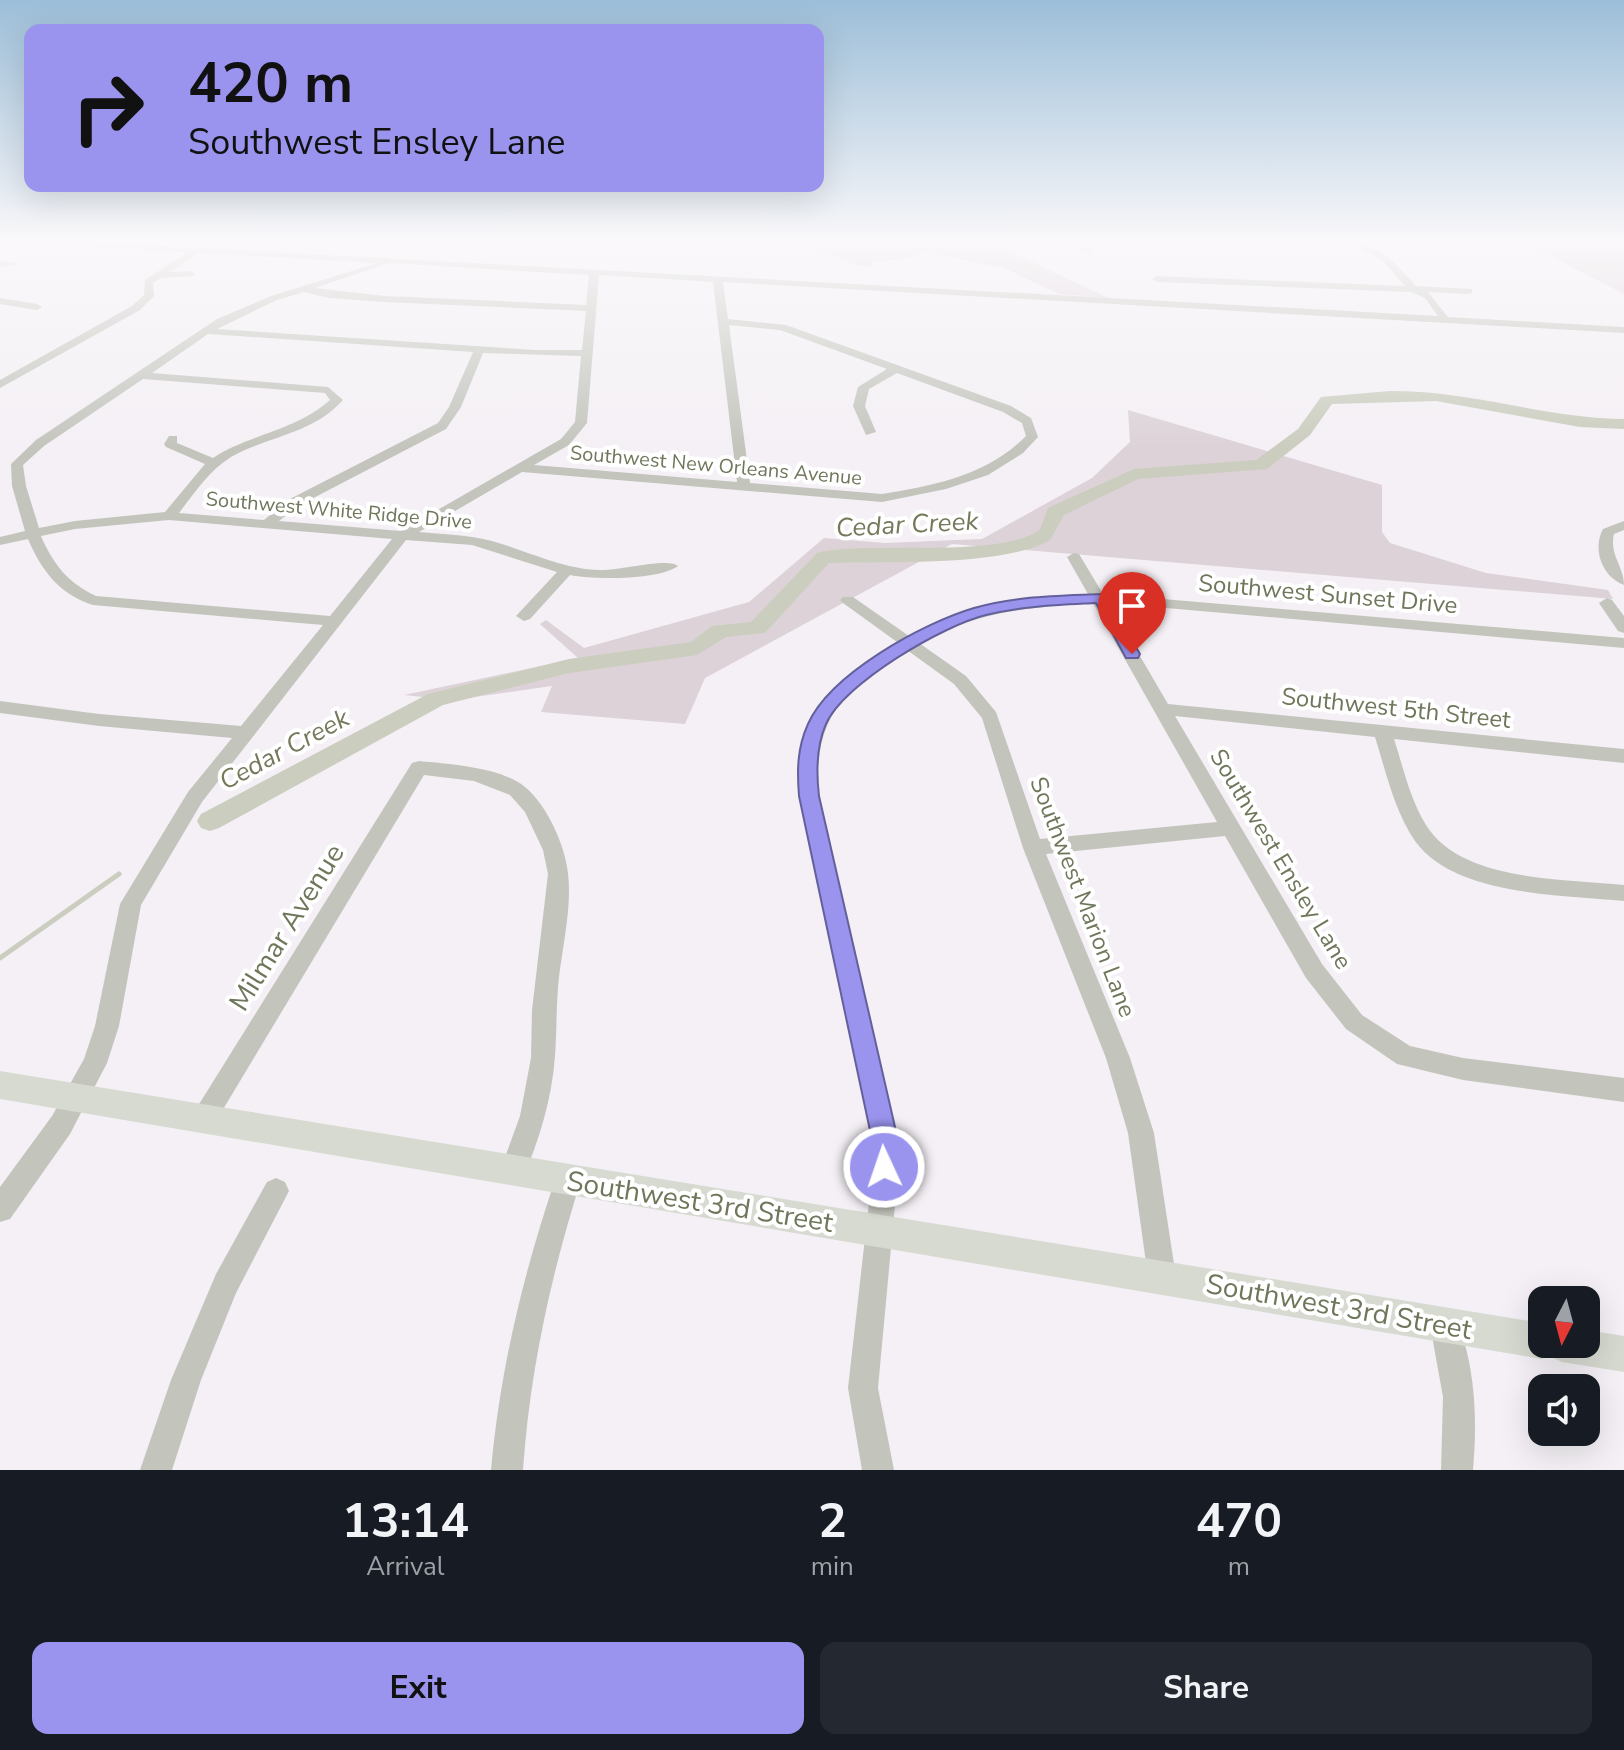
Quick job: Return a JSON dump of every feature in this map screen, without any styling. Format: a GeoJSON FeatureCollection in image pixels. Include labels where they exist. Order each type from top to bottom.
{"type":"FeatureCollection","features":[{"type":"Feature","properties":{"kind":"main road","name":"Southwest 3rd Street"},"geometry":{"type":"LineString","coordinates":[[0,1085],[1528,1339]]}},
{"type":"Feature","properties":{"kind":"main road"},"geometry":{"type":"LineString","coordinates":[[1600,1350],[1624,1354]]}},
{"type":"Feature","properties":{"kind":"street"},"geometry":{"type":"LineString","coordinates":[[0,385],[130,312]]}},
{"type":"Feature","properties":{"kind":"street"},"geometry":{"type":"LineString","coordinates":[[241,312],[204,330],[40,443],[17,464],[16,482],[31,535],[59,579],[73,593],[93,600],[336,621]]}},
{"type":"Feature","properties":{"kind":"street"},"geometry":{"type":"LineString","coordinates":[[0,1209],[78,1097],[95,1063],[107,1026],[131,904],[195,797],[402,536],[565,442],[581,423],[589,353],[589,312]]}},
{"type":"Feature","properties":{"kind":"street"},"geometry":{"type":"LineString","coordinates":[[720,312],[744,488]]}},
{"type":"Feature","properties":{"kind":"street"},"geometry":{"type":"LineString","coordinates":[[1290,312],[1624,330]]}},
{"type":"Feature","properties":{"kind":"street"},"geometry":{"type":"LineString","coordinates":[[1419,312],[1424,319]]}},
{"type":"Feature","properties":{"kind":"street"},"geometry":{"type":"LineString","coordinates":[[1439,312],[1446,321]]}},
{"type":"Feature","properties":{"kind":"street","name":"Southwest New Orleans Avenue"},"geometry":{"type":"LineString","coordinates":[[519,468],[842,497],[917,493],[994,465],[1022,450],[1032,437],[1027,421],[1007,409],[782,327],[721,321]]}},
{"type":"Feature","properties":{"kind":"street"},"geometry":{"type":"LineString","coordinates":[[204,330],[480,349],[589,353]]}},
{"type":"Feature","properties":{"kind":"street"},"geometry":{"type":"LineString","coordinates":[[268,523],[293,503],[442,426],[455,413],[465,391],[469,364],[480,349]]}},
{"type":"Feature","properties":{"kind":"street"},"geometry":{"type":"LineString","coordinates":[[870,432],[859,406],[864,387],[896,369]]}},
{"type":"Feature","properties":{"kind":"street"},"geometry":{"type":"LineString","coordinates":[[138,375],[328,390],[337,400],[330,408],[305,421],[214,463],[169,516]]}},
{"type":"Feature","properties":{"kind":"street"},"geometry":{"type":"LineString","coordinates":[[173,439],[170,444],[214,463]]}},
{"type":"Feature","properties":{"kind":"street","name":"Southwest White Ridge Drive"},"geometry":{"type":"LineString","coordinates":[[0,541],[87,524],[169,516],[506,547],[567,570],[606,575],[671,566]]}},
{"type":"Feature","properties":{"kind":"street"},"geometry":{"type":"LineString","coordinates":[[1624,525],[1608,532],[1605,539],[1607,563],[1624,580]]}},
{"type":"Feature","properties":{"kind":"street","name":"Southwest Ensley Lane"},"geometry":{"type":"LineString","coordinates":[[1074,557],[1101,598],[1314,971],[1354,1022],[1405,1056],[1463,1069],[1624,1090]]}},
{"type":"Feature","properties":{"kind":"street"},"geometry":{"type":"LineString","coordinates":[[524,616],[567,570]]}},
{"type":"Feature","properties":{"kind":"street","name":"Southwest Sunset Drive"},"geometry":{"type":"LineString","coordinates":[[878,1470],[863,1388],[885,1140],[814,825],[806,765],[816,725],[827,708],[866,670],[948,622],[1023,603],[1101,598],[1624,643]]}},
{"type":"Feature","properties":{"kind":"street","name":"Southwest Marion Lane"},"geometry":{"type":"LineString","coordinates":[[848,600],[960,680],[990,716],[1033,848],[1118,1058],[1136,1118],[1162,1277]]}},
{"type":"Feature","properties":{"kind":"street"},"geometry":{"type":"LineString","coordinates":[[1607,603],[1624,628]]}},
{"type":"Feature","properties":{"kind":"street"},"geometry":{"type":"LineString","coordinates":[[0,707],[99,720],[248,733]]}},
{"type":"Feature","properties":{"kind":"street","name":"Southwest 5th Street"},"geometry":{"type":"LineString","coordinates":[[1163,709],[1624,756]]}},
{"type":"Feature","properties":{"kind":"street"},"geometry":{"type":"LineString","coordinates":[[1382,730],[1426,840],[1456,864],[1487,876],[1624,893]]}},
{"type":"Feature","properties":{"kind":"street","name":"Milmar Avenue"},"geometry":{"type":"LineString","coordinates":[[204,1117],[419,768],[476,774],[517,790],[533,808],[553,850],[558,874],[544,1010],[543,1058],[533,1116],[513,1171]]}},
{"type":"Feature","properties":{"kind":"street"},"geometry":{"type":"LineString","coordinates":[[1033,848],[1230,828]]}},
{"type":"Feature","properties":{"kind":"street"},"geometry":{"type":"LineString","coordinates":[[507,1470],[509,1433],[536,1277],[568,1180]]}},
{"type":"Feature","properties":{"kind":"street"},"geometry":{"type":"LineString","coordinates":[[156,1470],[186,1380],[226,1284],[276,1191]]}},
{"type":"Feature","properties":{"kind":"street"},"geometry":{"type":"LineString","coordinates":[[1445,1325],[1455,1363],[1462,1435],[1457,1470]]}},
{"type":"Feature","properties":{"kind":"shaded area"},"geometry":{"type":"Polygon","coordinates":[[[1128,410],[1382,485],[1382,532],[1390,543],[1486,573],[1608,590],[1613,599],[952,544],[705,678],[685,724],[541,712],[552,686],[453,700],[404,695],[578,658],[540,624],[546,620],[584,648],[749,602],[824,538],[885,543],[982,539],[1092,478],[1130,442],[1128,410]]]}},
{"type":"Feature","properties":{"kind":"waterway","name":"Cedar Creek"},"geometry":{"type":"LineString","coordinates":[[210,821],[436,699],[569,666],[697,648],[720,631],[757,628],[824,557],[970,551],[1024,544],[1046,533],[1055,512],[1134,474],[1261,465],[1304,432],[1327,400],[1436,397],[1474,401],[1580,422],[1624,424]]}},
{"type":"Feature","properties":{"kind":"waterway","name":"Cedar Creek"},"geometry":{"type":"LineString","coordinates":[[0,958],[119,874]]}},
{"type":"Feature","properties":{"kind":"route"},"geometry":{"type":"LineString","coordinates":[[884,1167],[885,1140],[809,796],[806,765],[816,725],[827,708],[866,670],[948,622],[979,612],[1023,603],[1101,598],[1132,654]]}}]}
